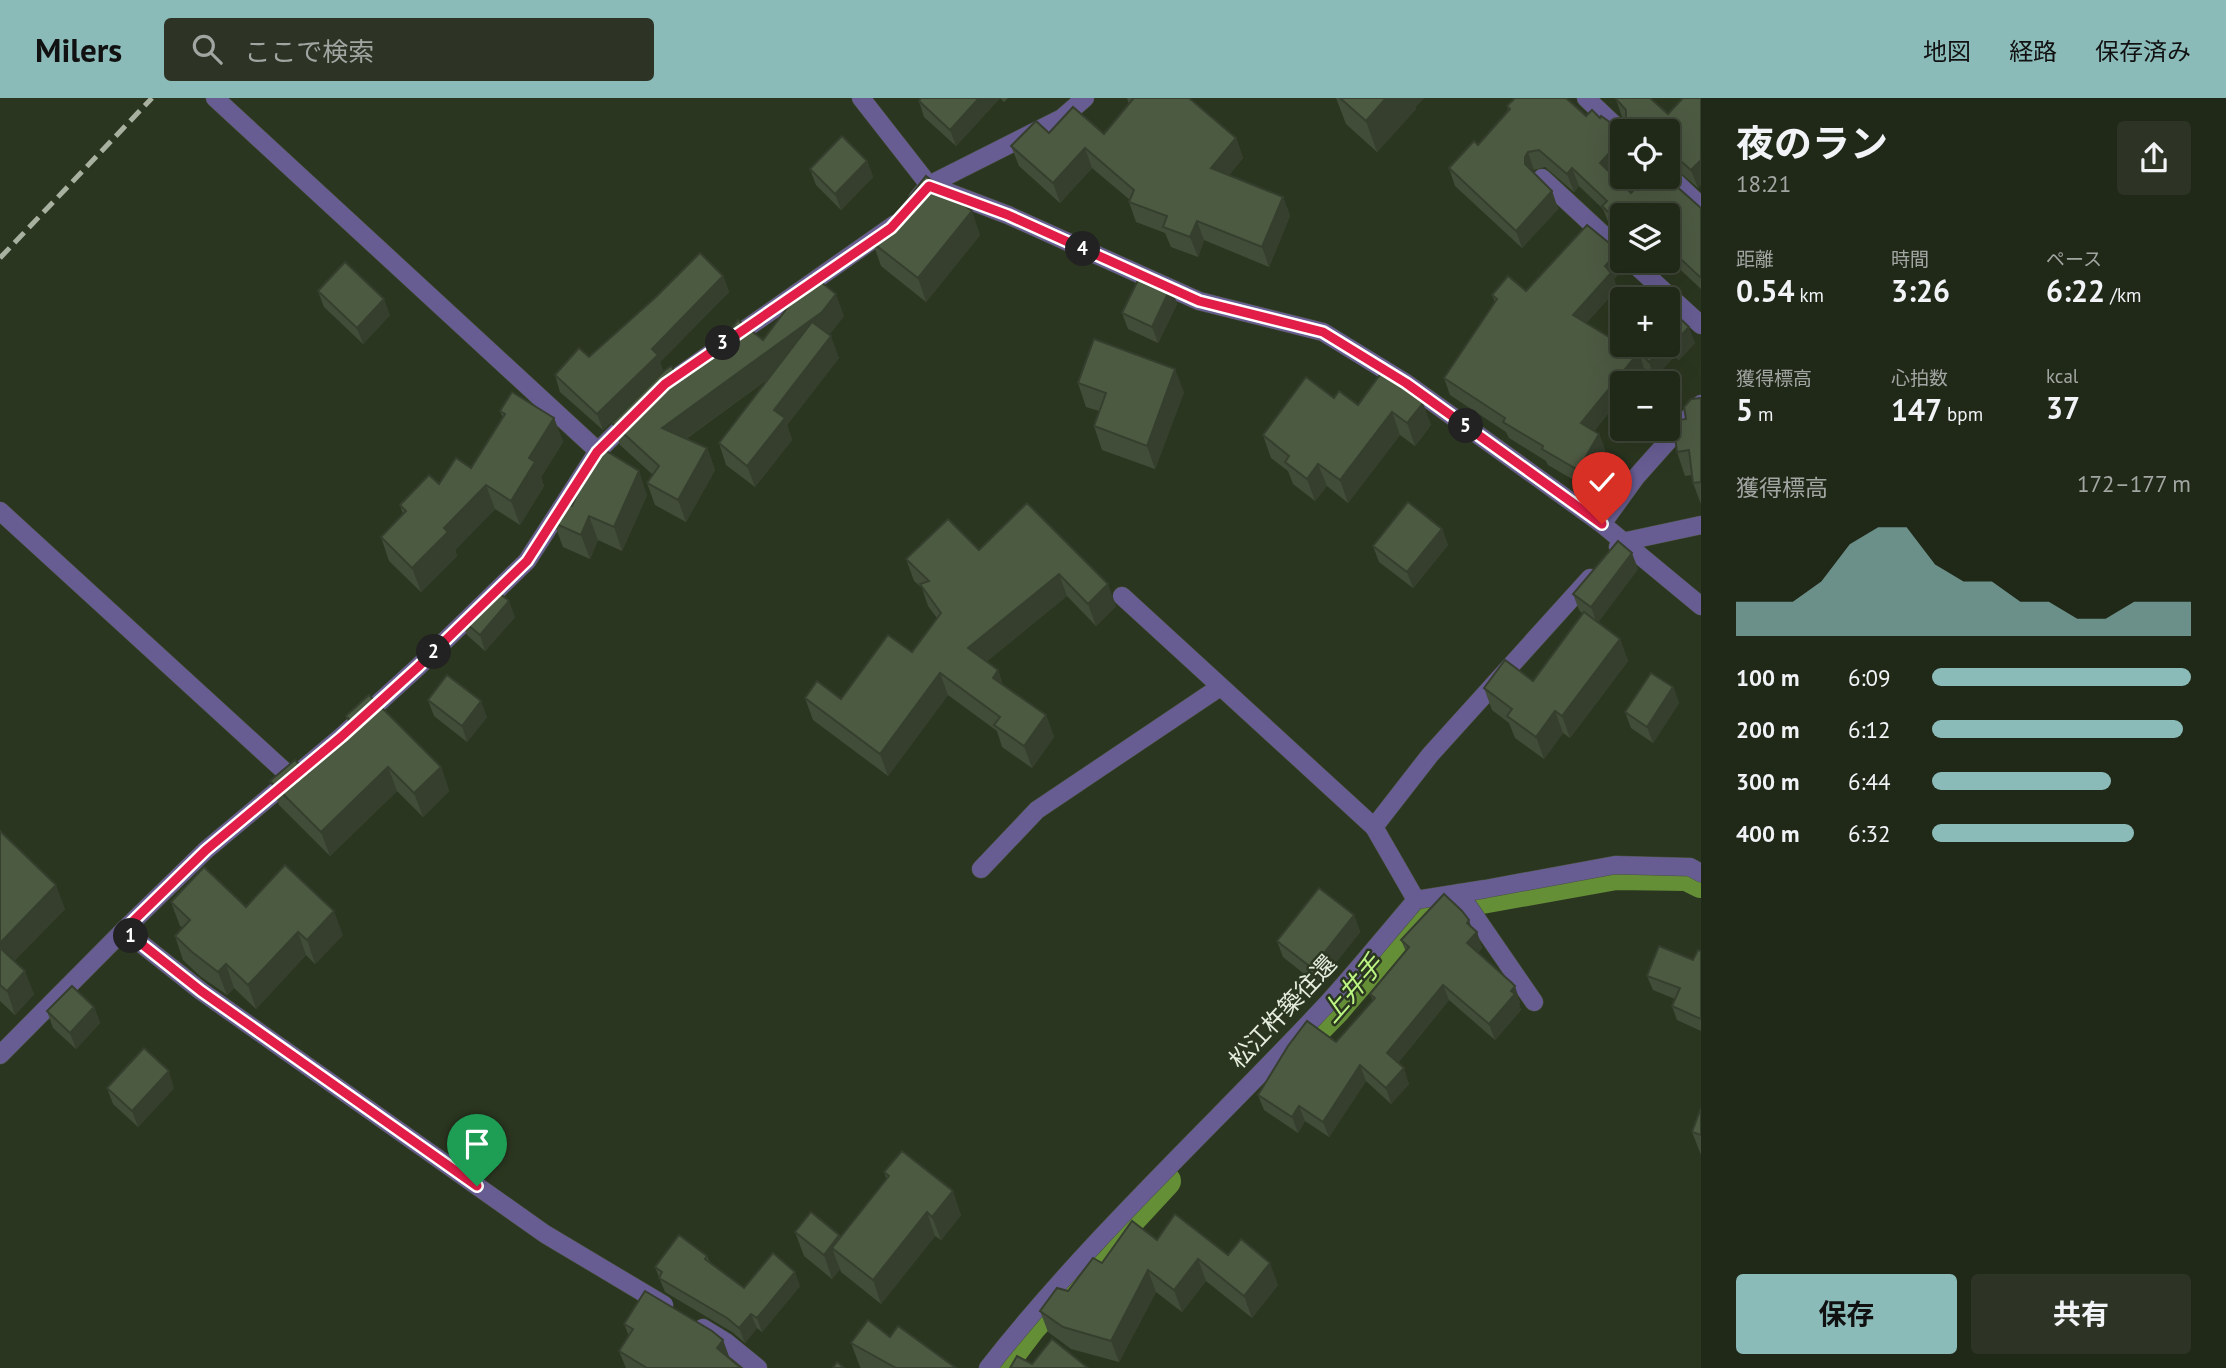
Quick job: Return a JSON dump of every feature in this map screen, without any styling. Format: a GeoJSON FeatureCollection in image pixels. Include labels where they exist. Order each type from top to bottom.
{"type":"FeatureCollection","features":[{"type":"Feature","properties":{"kind":"street"},"geometry":{"type":"LineString","coordinates":[[215,98],[597,452]]}},
{"type":"Feature","properties":{"kind":"street"},"geometry":{"type":"LineString","coordinates":[[861,98],[929,186],[1008,215],[1199,301],[1323,332],[1406,383],[1602,524],[1701,606]]}},
{"type":"Feature","properties":{"kind":"street"},"geometry":{"type":"LineString","coordinates":[[0,1055],[206,850],[292,779],[418,667],[527,561],[597,452],[665,384],[891,228],[929,186],[1062,118],[1085,98]]}},
{"type":"Feature","properties":{"kind":"street"},"geometry":{"type":"LineString","coordinates":[[1586,98],[1610,121]]}},
{"type":"Feature","properties":{"kind":"street"},"geometry":{"type":"LineString","coordinates":[[1542,178],[1610,241]]}},
{"type":"Feature","properties":{"kind":"street"},"geometry":{"type":"LineString","coordinates":[[1680,186],[1701,206]]}},
{"type":"Feature","properties":{"kind":"street"},"geometry":{"type":"LineString","coordinates":[[1644,273],[1701,325]]}},
{"type":"Feature","properties":{"kind":"street"},"geometry":{"type":"LineString","coordinates":[[1602,524],[1636,477],[1701,404]]}},
{"type":"Feature","properties":{"kind":"street"},"geometry":{"type":"LineString","coordinates":[[0,511],[292,779]]}},
{"type":"Feature","properties":{"kind":"street"},"geometry":{"type":"LineString","coordinates":[[1374,827],[1430,755],[1622,542],[1701,526]]}},
{"type":"Feature","properties":{"kind":"street"},"geometry":{"type":"LineString","coordinates":[[1122,596],[1374,827],[1416,900],[1615,864],[1690,867],[1701,873]]}},
{"type":"Feature","properties":{"kind":"street"},"geometry":{"type":"LineString","coordinates":[[981,869],[1037,810],[1220,687]]}},
{"type":"Feature","properties":{"kind":"street"},"geometry":{"type":"LineString","coordinates":[[1459,893],[1534,1002]]}},
{"type":"Feature","properties":{"kind":"street","name":"松江杵築往還"},"geometry":{"type":"LineString","coordinates":[[988,1368],[1021,1326],[1146,1191],[1327,1004],[1416,900]]}},
{"type":"Feature","properties":{"kind":"street"},"geometry":{"type":"LineString","coordinates":[[124,930],[201,991],[545,1234],[726,1342],[758,1368]]}},
{"type":"Feature","properties":{"kind":"building"},"geometry":{"type":"Polygon","coordinates":[[[921,98],[979,98],[950,130],[919,101],[921,98]]]}},
{"type":"Feature","properties":{"kind":"building"},"geometry":{"type":"Polygon","coordinates":[[[1132,98],[1189,98],[1236,138],[1211,168],[1283,197],[1262,247],[1197,221],[1190,237],[1163,227],[1167,216],[1129,202],[1134,190],[1085,148],[1053,183],[1011,146],[1036,121],[1049,133],[1073,107],[1104,134],[1132,98]]]}},
{"type":"Feature","properties":{"kind":"building"},"geometry":{"type":"Polygon","coordinates":[[[1340,98],[1386,98],[1366,121],[1340,98]]]}},
{"type":"Feature","properties":{"kind":"building"},"geometry":{"type":"Polygon","coordinates":[[[1515,98],[1566,98],[1586,116],[1592,110],[1600,118],[1601,116],[1610,122],[1610,152],[1600,163],[1610,173],[1610,189],[1627,189],[1631,193],[1635,189],[1680,189],[1701,208],[1701,278],[1680,258],[1680,203],[1610,203],[1610,214],[1602,206],[1607,201],[1572,168],[1567,174],[1539,150],[1528,152],[1525,164],[1552,191],[1516,231],[1449,168],[1474,141],[1478,145],[1510,109],[1507,106],[1515,98]]]}},
{"type":"Feature","properties":{"kind":"building"},"geometry":{"type":"Polygon","coordinates":[[[1650,98],[1668,114],[1683,98],[1701,98],[1701,160],[1691,170],[1680,160],[1680,119],[1625,119],[1626,110],[1616,99],[1650,98]]]}},
{"type":"Feature","properties":{"kind":"building"},"geometry":{"type":"Polygon","coordinates":[[[842,136],[867,161],[835,194],[810,169],[842,136]]]}},
{"type":"Feature","properties":{"kind":"building"},"geometry":{"type":"Polygon","coordinates":[[[926,176],[972,211],[918,278],[873,243],[926,176]]]}},
{"type":"Feature","properties":{"kind":"building"},"geometry":{"type":"Polygon","coordinates":[[[1587,225],[1610,244],[1610,261],[1605,266],[1611,273],[1573,315],[1610,338],[1610,357],[1635,357],[1623,371],[1610,371],[1610,388],[1581,423],[1599,434],[1578,470],[1542,449],[1543,446],[1503,422],[1505,418],[1444,378],[1497,299],[1492,295],[1508,276],[1526,291],[1587,225]]]}},
{"type":"Feature","properties":{"kind":"building"},"geometry":{"type":"Polygon","coordinates":[[[700,253],[723,276],[652,349],[658,355],[597,414],[555,375],[579,348],[589,357],[700,253]]]}},
{"type":"Feature","properties":{"kind":"building"},"geometry":{"type":"Polygon","coordinates":[[[345,262],[384,299],[357,328],[318,291],[345,262]]]}},
{"type":"Feature","properties":{"kind":"building"},"geometry":{"type":"Polygon","coordinates":[[[1141,274],[1171,287],[1152,327],[1122,313],[1141,274]]]}},
{"type":"Feature","properties":{"kind":"building"},"geometry":{"type":"Polygon","coordinates":[[[812,275],[836,294],[822,312],[662,428],[707,448],[678,500],[647,483],[659,466],[612,423],[664,371],[671,366],[678,375],[715,349],[738,320],[763,340],[812,275]]]}},
{"type":"Feature","properties":{"kind":"building"},"geometry":{"type":"Polygon","coordinates":[[[1680,318],[1689,327],[1680,337],[1680,318]]]}},
{"type":"Feature","properties":{"kind":"building"},"geometry":{"type":"Polygon","coordinates":[[[812,322],[831,336],[774,410],[785,418],[747,466],[719,443],[812,322]]]}},
{"type":"Feature","properties":{"kind":"building"},"geometry":{"type":"Polygon","coordinates":[[[1094,339],[1175,369],[1147,446],[1094,426],[1106,393],[1078,383],[1094,339]]]}},
{"type":"Feature","properties":{"kind":"building"},"geometry":{"type":"Polygon","coordinates":[[[1382,372],[1423,403],[1407,423],[1392,412],[1340,480],[1318,464],[1307,479],[1285,462],[1289,456],[1263,435],[1306,377],[1334,398],[1339,391],[1358,405],[1382,372]]]}},
{"type":"Feature","properties":{"kind":"building"},"geometry":{"type":"Polygon","coordinates":[[[512,392],[554,418],[529,458],[535,462],[511,501],[486,485],[444,528],[448,532],[412,568],[381,537],[406,511],[400,505],[429,475],[439,484],[456,458],[471,468],[505,414],[500,411],[512,392]]]}},
{"type":"Feature","properties":{"kind":"building"},"geometry":{"type":"Polygon","coordinates":[[[1701,398],[1701,482],[1693,483],[1689,450],[1677,452],[1676,441],[1680,441],[1680,420],[1686,419],[1684,407],[1691,399],[1701,398]]]}},
{"type":"Feature","properties":{"kind":"building"},"geometry":{"type":"Polygon","coordinates":[[[598,446],[639,471],[614,527],[589,516],[581,535],[554,523],[564,503],[572,506],[598,446]]]}},
{"type":"Feature","properties":{"kind":"building"},"geometry":{"type":"Polygon","coordinates":[[[1408,502],[1442,529],[1407,572],[1373,546],[1408,502]]]}},
{"type":"Feature","properties":{"kind":"building"},"geometry":{"type":"Polygon","coordinates":[[[1027,503],[1108,584],[1088,604],[1059,574],[968,648],[998,670],[993,678],[1046,715],[1024,746],[994,725],[1000,717],[940,673],[880,754],[805,698],[817,681],[841,699],[888,635],[912,652],[941,613],[920,584],[929,581],[906,559],[948,519],[979,550],[1027,503]]]}},
{"type":"Feature","properties":{"kind":"building"},"geometry":{"type":"Polygon","coordinates":[[[1618,541],[1632,553],[1591,607],[1573,594],[1618,541]]]}},
{"type":"Feature","properties":{"kind":"building"},"geometry":{"type":"Polygon","coordinates":[[[493,588],[509,601],[480,635],[461,619],[493,588]]]}},
{"type":"Feature","properties":{"kind":"building"},"geometry":{"type":"Polygon","coordinates":[[[1584,612],[1620,639],[1562,716],[1555,711],[1536,737],[1507,716],[1512,709],[1484,688],[1505,660],[1533,681],[1584,612]]]}},
{"type":"Feature","properties":{"kind":"building"},"geometry":{"type":"Polygon","coordinates":[[[1651,673],[1673,687],[1647,727],[1625,712],[1651,673]]]}},
{"type":"Feature","properties":{"kind":"building"},"geometry":{"type":"Polygon","coordinates":[[[447,675],[481,701],[462,726],[428,700],[447,675]]]}},
{"type":"Feature","properties":{"kind":"building"},"geometry":{"type":"Polygon","coordinates":[[[369,695],[441,767],[414,793],[388,767],[321,832],[270,781],[295,760],[308,773],[356,726],[346,716],[369,695]]]}},
{"type":"Feature","properties":{"kind":"building"},"geometry":{"type":"Polygon","coordinates":[[[0,831],[56,885],[0,943],[0,831]]]}},
{"type":"Feature","properties":{"kind":"building"},"geometry":{"type":"Polygon","coordinates":[[[285,865],[334,911],[307,940],[298,932],[248,985],[226,964],[218,972],[175,936],[190,920],[171,902],[204,867],[246,907],[285,865]]]}},
{"type":"Feature","properties":{"kind":"building"},"geometry":{"type":"Polygon","coordinates":[[[1319,888],[1354,915],[1312,968],[1277,941],[1319,888]]]}},
{"type":"Feature","properties":{"kind":"building"},"geometry":{"type":"Polygon","coordinates":[[[1444,894],[1462,911],[1469,920],[1467,923],[1477,932],[1467,943],[1515,986],[1511,991],[1515,994],[1489,1024],[1443,985],[1387,1053],[1404,1068],[1386,1088],[1360,1065],[1323,1122],[1299,1106],[1292,1117],[1258,1095],[1307,1021],[1336,1042],[1375,998],[1370,994],[1409,947],[1401,940],[1444,894]]]}},
{"type":"Feature","properties":{"kind":"building"},"geometry":{"type":"Polygon","coordinates":[[[1659,946],[1693,960],[1698,950],[1701,951],[1701,1019],[1672,1006],[1680,988],[1647,976],[1659,946]]]}},
{"type":"Feature","properties":{"kind":"building"},"geometry":{"type":"Polygon","coordinates":[[[0,948],[25,971],[7,991],[0,985],[0,948]]]}},
{"type":"Feature","properties":{"kind":"building"},"geometry":{"type":"Polygon","coordinates":[[[72,986],[94,1007],[70,1033],[47,1011],[72,986]]]}},
{"type":"Feature","properties":{"kind":"building"},"geometry":{"type":"Polygon","coordinates":[[[144,1048],[169,1071],[132,1111],[107,1088],[144,1048]]]}},
{"type":"Feature","properties":{"kind":"building"},"geometry":{"type":"Polygon","coordinates":[[[1701,1108],[1701,1135],[1692,1132],[1701,1108]]]}},
{"type":"Feature","properties":{"kind":"building"},"geometry":{"type":"Polygon","coordinates":[[[902,1151],[953,1191],[932,1217],[927,1212],[873,1280],[832,1248],[889,1176],[884,1172],[902,1151]]]}},
{"type":"Feature","properties":{"kind":"building"},"geometry":{"type":"Polygon","coordinates":[[[811,1212],[839,1235],[824,1255],[795,1232],[811,1212]]]}},
{"type":"Feature","properties":{"kind":"building"},"geometry":{"type":"Polygon","coordinates":[[[1175,1214],[1228,1255],[1241,1239],[1270,1263],[1244,1296],[1198,1259],[1174,1290],[1148,1270],[1111,1341],[1063,1327],[1040,1311],[1057,1288],[1068,1291],[1093,1258],[1102,1263],[1132,1221],[1157,1240],[1175,1214]]]}},
{"type":"Feature","properties":{"kind":"building"},"geometry":{"type":"Polygon","coordinates":[[[679,1235],[707,1256],[705,1259],[744,1288],[773,1253],[795,1272],[757,1318],[751,1314],[739,1328],[727,1318],[659,1278],[662,1272],[655,1267],[679,1235]]]}},
{"type":"Feature","properties":{"kind":"building"},"geometry":{"type":"Polygon","coordinates":[[[645,1291],[712,1331],[723,1340],[717,1348],[741,1368],[647,1368],[619,1351],[633,1329],[624,1324],[645,1291]]]}},
{"type":"Feature","properties":{"kind":"building"},"geometry":{"type":"Polygon","coordinates":[[[868,1320],[890,1337],[898,1326],[956,1368],[896,1368],[851,1343],[868,1320]]]}},
{"type":"Feature","properties":{"kind":"building"},"geometry":{"type":"Polygon","coordinates":[[[1052,1339],[1088,1368],[1010,1368],[1017,1356],[1032,1364],[1052,1339]]]}},
{"type":"Feature","properties":{"kind":"building"},"geometry":{"type":"Polygon","coordinates":[[[837,1362],[844,1368],[833,1368],[837,1362]]]}},
{"type":"Feature","properties":{"kind":"waterway","name":"上井手"},"geometry":{"type":"LineString","coordinates":[[1290,1056],[1335,1010],[1422,908],[1616,875],[1687,876],[1701,883]]}},
{"type":"Feature","properties":{"kind":"waterway","name":"上井手"},"geometry":{"type":"LineString","coordinates":[[1000,1368],[1032,1326],[1166,1181]]}},
{"type":"Feature","properties":{"kind":"railway"},"geometry":{"type":"LineString","coordinates":[[0,258],[152,98]]}},
{"type":"Feature","properties":{"kind":"route"},"geometry":{"type":"LineString","coordinates":[[477,1186],[201,991],[124,930],[206,850],[341,737],[418,667],[527,561],[597,452],[665,384],[891,228],[929,186],[1008,215],[1199,301],[1323,332],[1406,383],[1602,524]]}}]}
